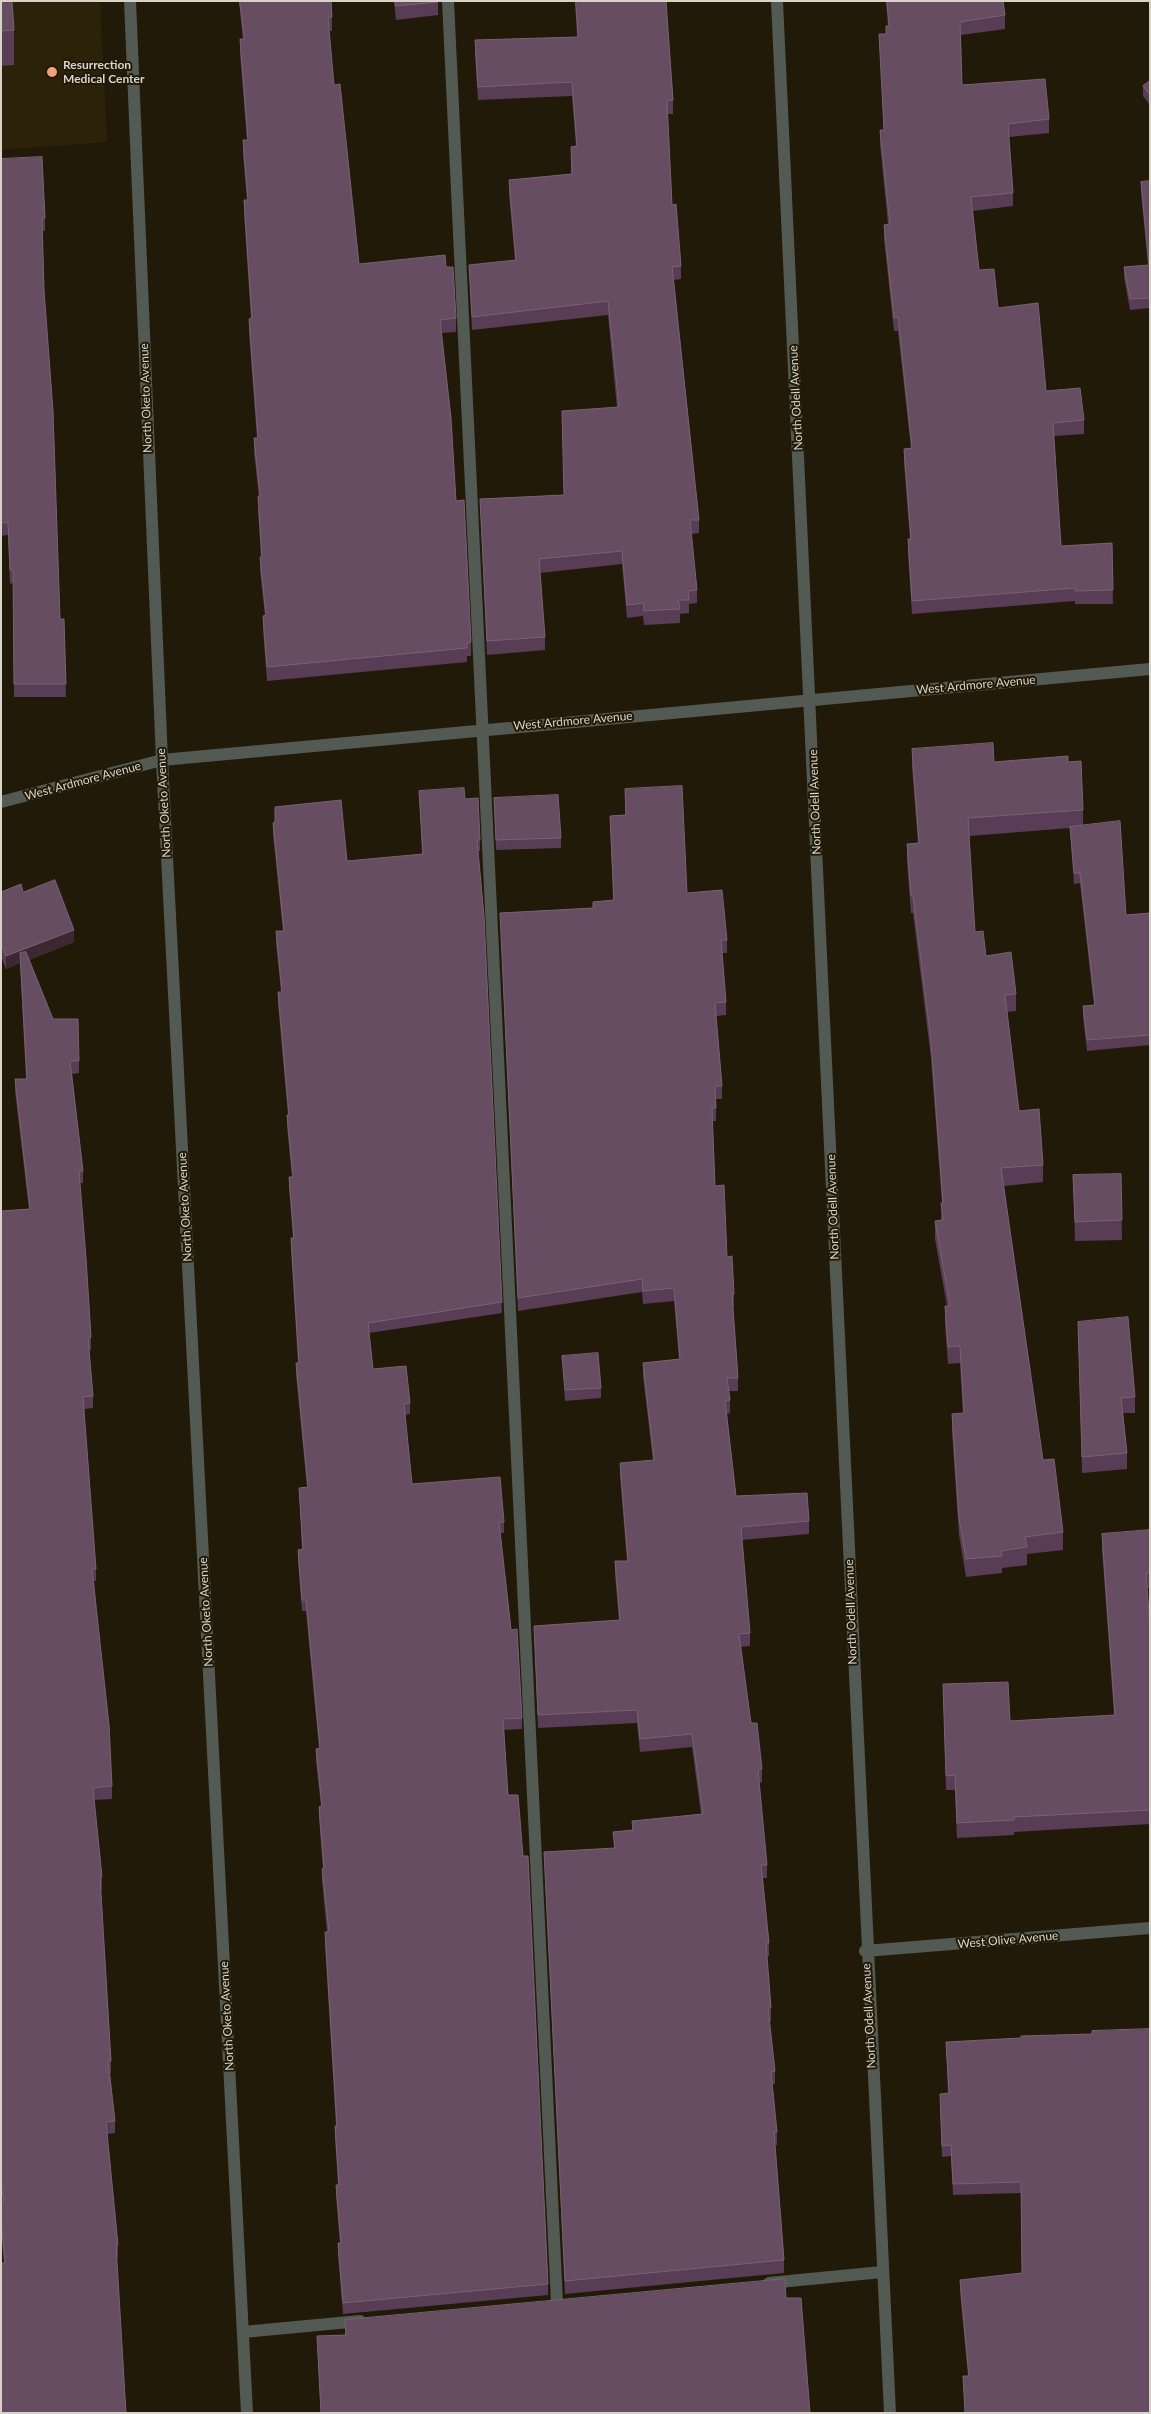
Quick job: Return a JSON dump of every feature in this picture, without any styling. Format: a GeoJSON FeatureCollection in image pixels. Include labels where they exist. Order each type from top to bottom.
{"type":"FeatureCollection","features":[{"type":"Feature","properties":{"kind":"street","name":"North Oketo Avenue"},"geometry":{"type":"LineString","coordinates":[[130,1],[162,760],[247,2413]]}},
{"type":"Feature","properties":{"kind":"street"},"geometry":{"type":"LineString","coordinates":[[448,1],[557,2303]]}},
{"type":"Feature","properties":{"kind":"street","name":"North Odell Avenue"},"geometry":{"type":"LineString","coordinates":[[777,1],[811,699],[866,1951],[890,2413]]}},
{"type":"Feature","properties":{"kind":"street","name":"West Ardmore Avenue"},"geometry":{"type":"LineString","coordinates":[[1,802],[162,760],[1150,669]]}},
{"type":"Feature","properties":{"kind":"street","name":"West Olive Avenue"},"geometry":{"type":"LineString","coordinates":[[866,1951],[1150,1928]]}},
{"type":"Feature","properties":{"kind":"street"},"geometry":{"type":"LineString","coordinates":[[754,2284],[882,2272]]}},
{"type":"Feature","properties":{"kind":"street"},"geometry":{"type":"LineString","coordinates":[[244,2332],[371,2320]]}},
{"type":"Feature","properties":{"kind":"shaded area","name":"Resurrection Medical Center"},"geometry":{"type":"Polygon","coordinates":[[[1,1],[100,1],[107,142],[1,150],[1,1]]]}},
{"type":"Feature","properties":{"kind":"building"},"geometry":{"type":"Polygon","coordinates":[[[1,1],[12,1],[14,30],[1,31],[1,1]]]}},
{"type":"Feature","properties":{"kind":"building"},"geometry":{"type":"Polygon","coordinates":[[[240,1],[331,1],[332,17],[328,18],[334,85],[340,84],[359,264],[445,255],[446,267],[453,267],[456,318],[440,320],[451,418],[456,501],[464,500],[471,642],[467,643],[467,648],[267,667],[263,616],[266,615],[260,557],[262,557],[258,496],[260,496],[254,438],[258,438],[249,319],[252,318],[244,200],[248,200],[243,140],[248,140],[240,39],[244,39],[240,1]]]}},
{"type":"Feature","properties":{"kind":"building"},"geometry":{"type":"Polygon","coordinates":[[[395,1],[438,1],[438,2],[396,6],[395,1]]]}},
{"type":"Feature","properties":{"kind":"building"},"geometry":{"type":"Polygon","coordinates":[[[576,1],[666,1],[673,100],[667,101],[672,205],[676,204],[681,266],[672,267],[699,520],[690,520],[697,590],[688,591],[689,600],[678,600],[680,609],[644,611],[643,603],[627,605],[622,551],[539,559],[545,637],[487,641],[480,499],[564,495],[562,411],[619,407],[608,301],[472,317],[469,265],[516,260],[509,180],[572,174],[571,147],[577,146],[572,82],[478,87],[475,40],[578,37],[576,1]]]}},
{"type":"Feature","properties":{"kind":"building"},"geometry":{"type":"Polygon","coordinates":[[[887,1],[1003,1],[1005,15],[960,22],[962,85],[1045,79],[1049,119],[1008,124],[1013,193],[971,197],[979,270],[994,269],[998,308],[1038,303],[1046,391],[1080,388],[1084,420],[1053,423],[1061,546],[1112,543],[1113,590],[1075,591],[1075,588],[912,601],[908,539],[911,539],[904,449],[912,448],[898,317],[894,318],[884,225],[890,224],[880,130],[884,130],[879,34],[886,34],[886,26],[889,26],[887,1]]]}},
{"type":"Feature","properties":{"kind":"building"},"geometry":{"type":"Polygon","coordinates":[[[1150,81],[1150,95],[1143,86],[1150,81]]]}},
{"type":"Feature","properties":{"kind":"building"},"geometry":{"type":"Polygon","coordinates":[[[42,157],[45,218],[42,218],[44,290],[53,411],[60,619],[64,619],[66,684],[14,684],[13,570],[10,570],[8,522],[1,523],[1,159],[42,157]]]}},
{"type":"Feature","properties":{"kind":"building"},"geometry":{"type":"Polygon","coordinates":[[[1150,181],[1150,298],[1130,299],[1124,267],[1149,265],[1141,182],[1150,181]]]}},
{"type":"Feature","properties":{"kind":"building"},"geometry":{"type":"Polygon","coordinates":[[[993,743],[994,762],[1068,756],[1068,762],[1081,761],[1083,810],[968,818],[975,932],[983,931],[986,956],[1011,952],[1016,994],[1005,995],[1019,1111],[1039,1109],[1043,1165],[1001,1168],[1043,1460],[1054,1459],[1063,1532],[1025,1537],[1027,1547],[1001,1551],[1002,1556],[966,1559],[959,1518],[952,1414],[964,1413],[960,1346],[948,1347],[945,1306],[950,1306],[935,1221],[943,1220],[941,1203],[943,1203],[931,1041],[913,896],[911,896],[907,844],[919,843],[912,749],[993,743]]]}},
{"type":"Feature","properties":{"kind":"building"},"geometry":{"type":"Polygon","coordinates":[[[682,786],[687,893],[722,890],[727,940],[721,940],[726,1002],[715,1003],[722,1086],[715,1086],[716,1108],[712,1108],[715,1186],[724,1185],[727,1257],[732,1256],[734,1294],[732,1294],[738,1378],[727,1378],[730,1400],[725,1401],[736,1496],[807,1493],[809,1521],[741,1527],[750,1633],[739,1634],[751,1723],[757,1723],[762,1769],[758,1770],[767,1865],[761,1865],[769,1943],[766,1943],[771,2008],[768,2008],[775,2071],[771,2072],[777,2132],[774,2132],[784,2260],[565,2281],[544,1852],[615,1848],[613,1832],[633,1830],[632,1821],[703,1814],[692,1734],[640,1739],[637,1710],[538,1715],[534,1626],[620,1620],[615,1561],[628,1561],[620,1463],[654,1460],[643,1363],[680,1359],[674,1288],[643,1291],[642,1279],[518,1298],[500,913],[593,908],[593,902],[614,900],[610,816],[626,815],[625,789],[682,786]]]}},
{"type":"Feature","properties":{"kind":"building"},"geometry":{"type":"Polygon","coordinates":[[[464,788],[465,799],[478,798],[480,840],[477,840],[484,916],[502,1302],[368,1323],[373,1369],[406,1366],[410,1403],[404,1404],[412,1484],[500,1477],[504,1522],[499,1522],[511,1630],[517,1629],[522,1718],[503,1719],[508,1795],[518,1795],[523,1856],[528,1856],[548,2284],[343,2303],[338,2243],[341,2243],[336,2185],[339,2185],[335,2126],[337,2126],[325,1932],[329,1932],[322,1869],[324,1868],[319,1807],[322,1806],[316,1749],[320,1748],[306,1600],[302,1600],[298,1550],[303,1549],[299,1488],[308,1487],[296,1363],[299,1363],[291,1238],[294,1238],[289,1177],[293,1177],[278,992],[282,992],[276,931],[284,931],[273,823],[275,822],[275,807],[341,800],[347,861],[423,854],[419,791],[464,788]]]}},
{"type":"Feature","properties":{"kind":"building"},"geometry":{"type":"Polygon","coordinates":[[[558,795],[561,838],[496,840],[494,798],[558,795]]]}},
{"type":"Feature","properties":{"kind":"building"},"geometry":{"type":"Polygon","coordinates":[[[1120,821],[1126,915],[1150,913],[1150,1035],[1087,1040],[1083,1006],[1095,1005],[1080,873],[1074,873],[1070,827],[1120,821]]]}},
{"type":"Feature","properties":{"kind":"building"},"geometry":{"type":"Polygon","coordinates":[[[55,880],[74,930],[6,956],[1,943],[1,892],[21,884],[23,892],[55,880]]]}},
{"type":"Feature","properties":{"kind":"building"},"geometry":{"type":"Polygon","coordinates":[[[26,952],[53,1019],[78,1019],[79,1061],[70,1061],[83,1171],[79,1171],[91,1337],[88,1338],[93,1396],[83,1397],[96,1569],[92,1569],[109,1725],[112,1786],[93,1788],[102,1877],[100,1877],[111,2061],[108,2061],[115,2121],[106,2122],[118,2245],[116,2245],[126,2413],[1,2413],[1,2263],[5,2263],[1,2219],[1,2203],[4,2203],[1,2180],[1,1211],[30,1209],[15,1079],[27,1079],[20,953],[26,952]]]}},
{"type":"Feature","properties":{"kind":"building"},"geometry":{"type":"Polygon","coordinates":[[[1121,1174],[1122,1220],[1075,1222],[1073,1175],[1121,1174]]]}},
{"type":"Feature","properties":{"kind":"building"},"geometry":{"type":"Polygon","coordinates":[[[1128,1317],[1135,1397],[1121,1398],[1127,1453],[1082,1457],[1078,1322],[1128,1317]]]}},
{"type":"Feature","properties":{"kind":"building"},"geometry":{"type":"Polygon","coordinates":[[[598,1353],[601,1388],[565,1390],[562,1356],[598,1353]]]}},
{"type":"Feature","properties":{"kind":"building"},"geometry":{"type":"Polygon","coordinates":[[[1150,1530],[1150,1573],[1146,1573],[1150,1627],[1150,1810],[1014,1817],[1014,1820],[957,1823],[955,1775],[946,1776],[943,1684],[1008,1682],[1010,1721],[1115,1715],[1102,1534],[1150,1530]]]}},
{"type":"Feature","properties":{"kind":"building"},"geometry":{"type":"Polygon","coordinates":[[[1150,2029],[1150,2413],[965,2413],[963,2376],[969,2376],[960,2280],[1022,2273],[1021,2182],[953,2184],[951,2145],[942,2146],[940,2094],[949,2093],[946,2042],[1021,2038],[1021,2036],[1092,2034],[1092,2031],[1150,2029]]]}},
{"type":"Feature","properties":{"kind":"building"},"geometry":{"type":"Polygon","coordinates":[[[785,2279],[786,2298],[801,2298],[810,2413],[321,2413],[317,2336],[346,2335],[345,2320],[785,2279]]]}},
{"type":"Feature","properties":{"kind":"place","name":"Resurrection Medical Center"},"geometry":{"type":"Point","coordinates":[52,72]}}]}
